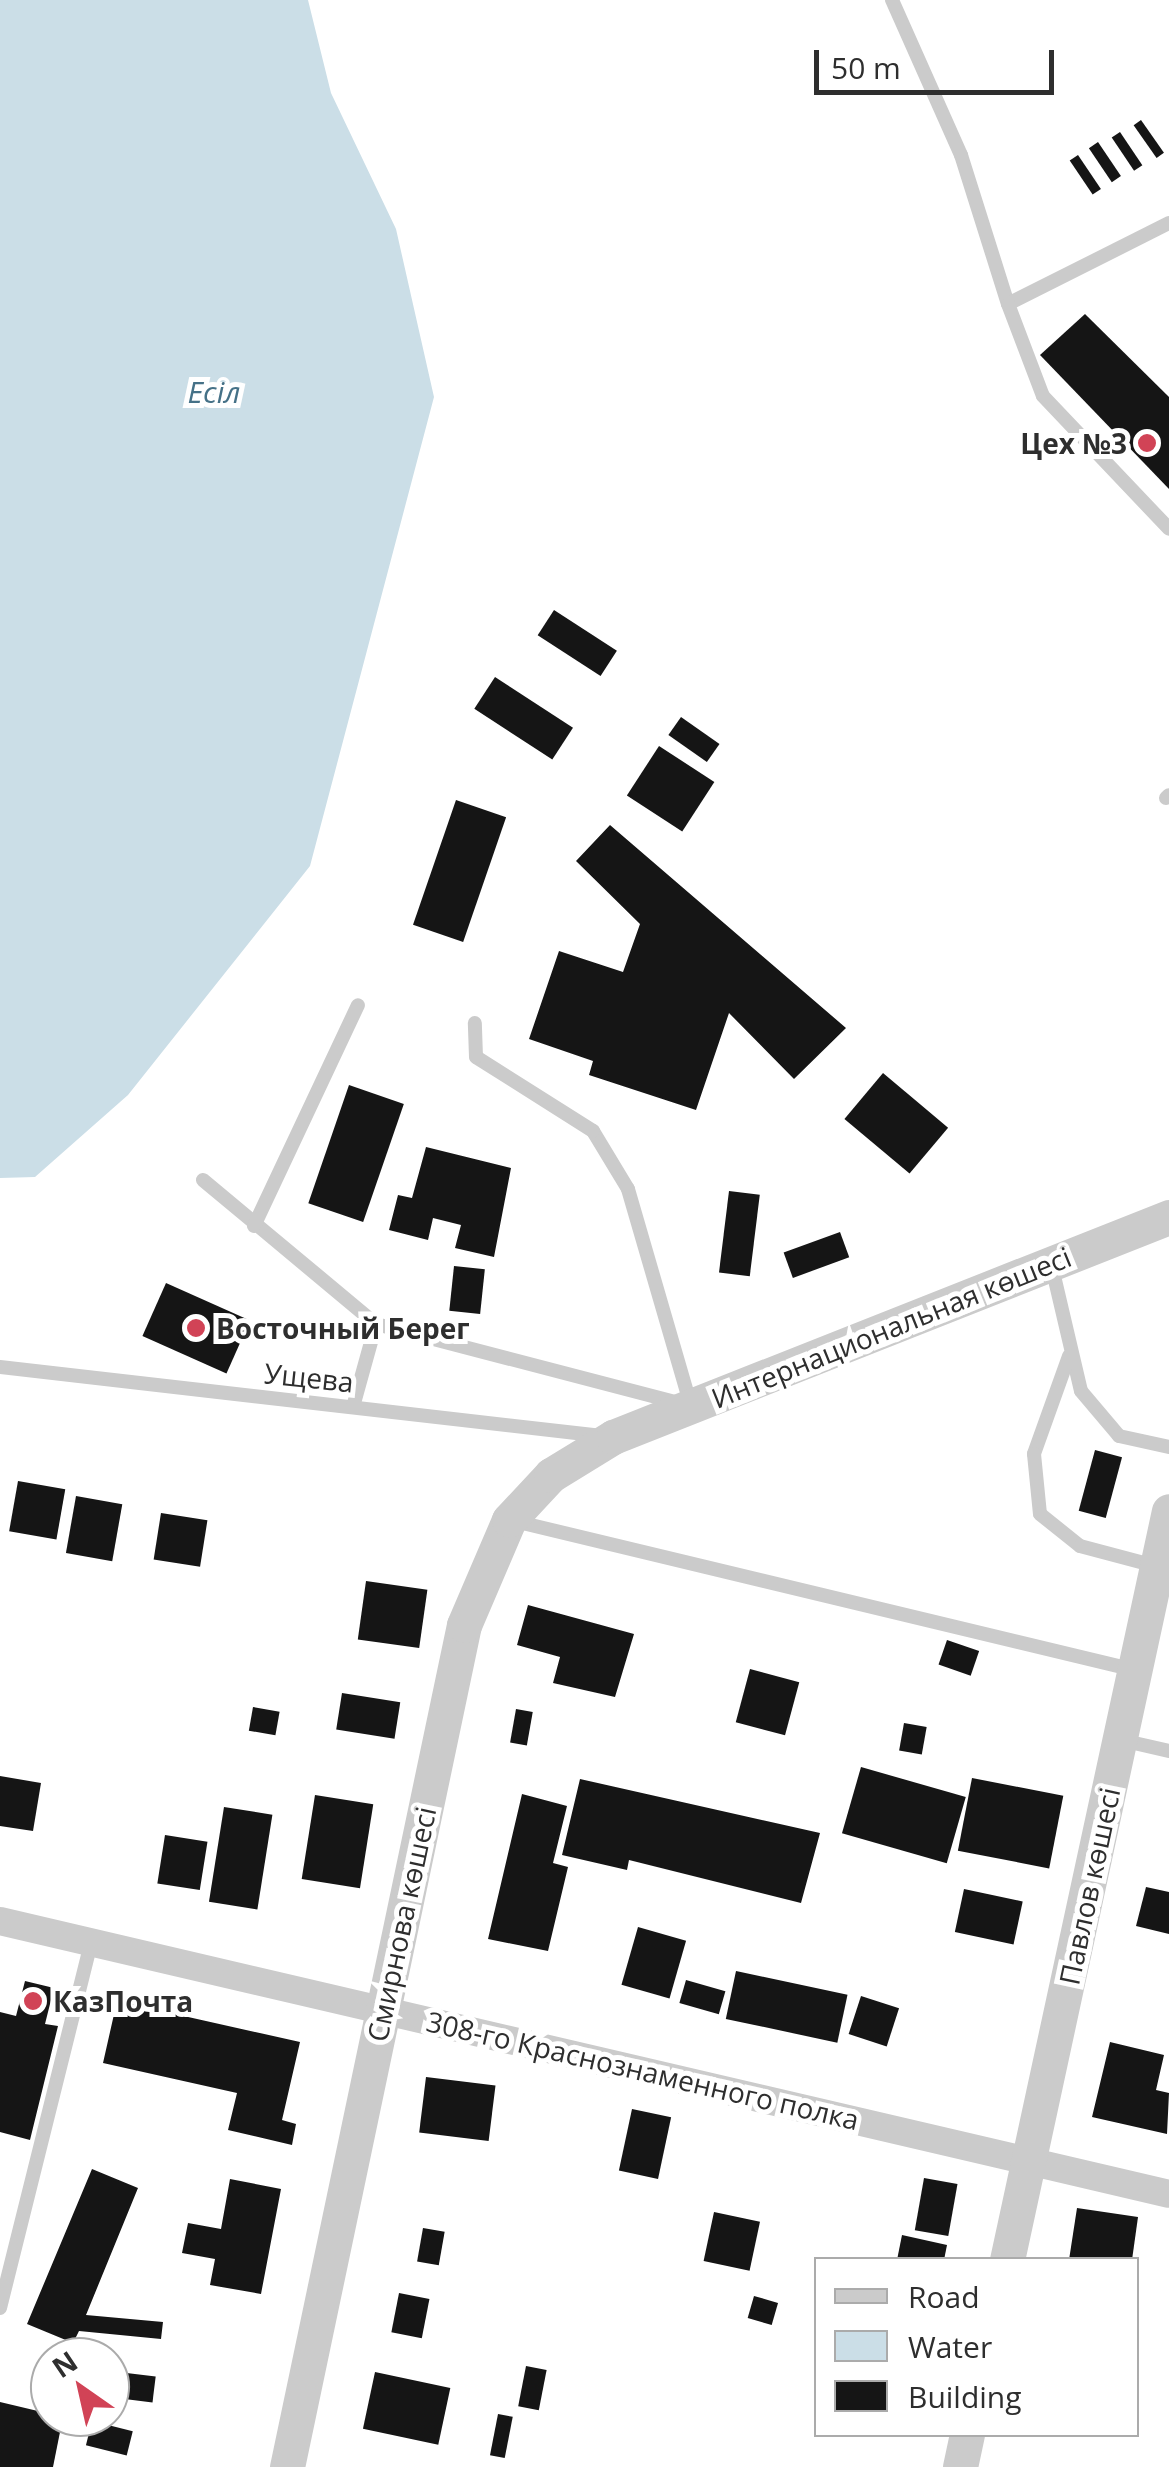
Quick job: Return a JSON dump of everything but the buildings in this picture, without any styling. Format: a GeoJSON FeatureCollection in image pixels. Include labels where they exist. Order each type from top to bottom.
{"type":"FeatureCollection","features":[{"type":"Feature","properties":{"kind":"street","name":"Интернациональная көшесі"},"geometry":{"type":"LineString","coordinates":[[613,1437],[1169,1217]]}},
{"type":"Feature","properties":{"kind":"street"},"geometry":{"type":"LineString","coordinates":[[1125,1234],[1169,1240]]}},
{"type":"Feature","properties":{"kind":"street","name":"Смирнова көшесі"},"geometry":{"type":"LineString","coordinates":[[287,2467],[464,1626],[509,1520],[551,1475],[613,1437]]}},
{"type":"Feature","properties":{"kind":"street","name":"Павлов көшесі"},"geometry":{"type":"LineString","coordinates":[[1008,2257],[1135,1670],[1164,1568],[1169,1511]]}},
{"type":"Feature","properties":{"kind":"street","name":"308-го Краснознаменного полка"},"geometry":{"type":"LineString","coordinates":[[0,1921],[1169,2194]]}},
{"type":"Feature","properties":{"kind":"street"},"geometry":{"type":"LineString","coordinates":[[960,2467],[966,2437]]}},
{"type":"Feature","properties":{"kind":"lane"},"geometry":{"type":"LineString","coordinates":[[892,0],[961,155],[1008,304],[1043,396],[1169,529]]}},
{"type":"Feature","properties":{"kind":"lane"},"geometry":{"type":"LineString","coordinates":[[1008,304],[1169,224]]}},
{"type":"Feature","properties":{"kind":"lane"},"geometry":{"type":"LineString","coordinates":[[254,1226],[358,1005]]}},
{"type":"Feature","properties":{"kind":"lane"},"geometry":{"type":"LineString","coordinates":[[475,1023],[476,1057],[593,1131],[628,1189],[691,1406]]}},
{"type":"Feature","properties":{"kind":"lane"},"geometry":{"type":"LineString","coordinates":[[203,1180],[376,1324],[691,1406]]}},
{"type":"Feature","properties":{"kind":"lane"},"geometry":{"type":"LineString","coordinates":[[1050,1262],[1069,1356],[1108,1428],[1143,1448],[1169,1447]]}},
{"type":"Feature","properties":{"kind":"lane"},"geometry":{"type":"LineString","coordinates":[[353,1407],[376,1324]]}},
{"type":"Feature","properties":{"kind":"lane"},"geometry":{"type":"LineString","coordinates":[[1069,1356],[1034,1454],[1040,1514],[1080,1546],[1164,1568]]}},
{"type":"Feature","properties":{"kind":"lane","name":"Ущева"},"geometry":{"type":"LineString","coordinates":[[0,1367],[613,1437]]}},
{"type":"Feature","properties":{"kind":"lane"},"geometry":{"type":"LineString","coordinates":[[509,1520],[1135,1670]]}},
{"type":"Feature","properties":{"kind":"lane"},"geometry":{"type":"LineString","coordinates":[[1120,1740],[1169,1751]]}},
{"type":"Feature","properties":{"kind":"lane"},"geometry":{"type":"LineString","coordinates":[[0,2308],[91,1943]]}},
{"type":"Feature","properties":{"kind":"water","name":"Есіл"},"geometry":{"type":"Polygon","coordinates":[[[0,0],[308,0],[331,93],[396,229],[434,397],[310,866],[128,1095],[35,1177],[0,1178],[0,0]]]}},
{"type":"Feature","properties":{"kind":"place","name":"Цех №3"},"geometry":{"type":"Point","coordinates":[1147,443]}},
{"type":"Feature","properties":{"kind":"place","name":"Восточный Берег"},"geometry":{"type":"Point","coordinates":[196,1328]}},
{"type":"Feature","properties":{"kind":"place","name":"КазПочта"},"geometry":{"type":"Point","coordinates":[33,2001]}}]}
